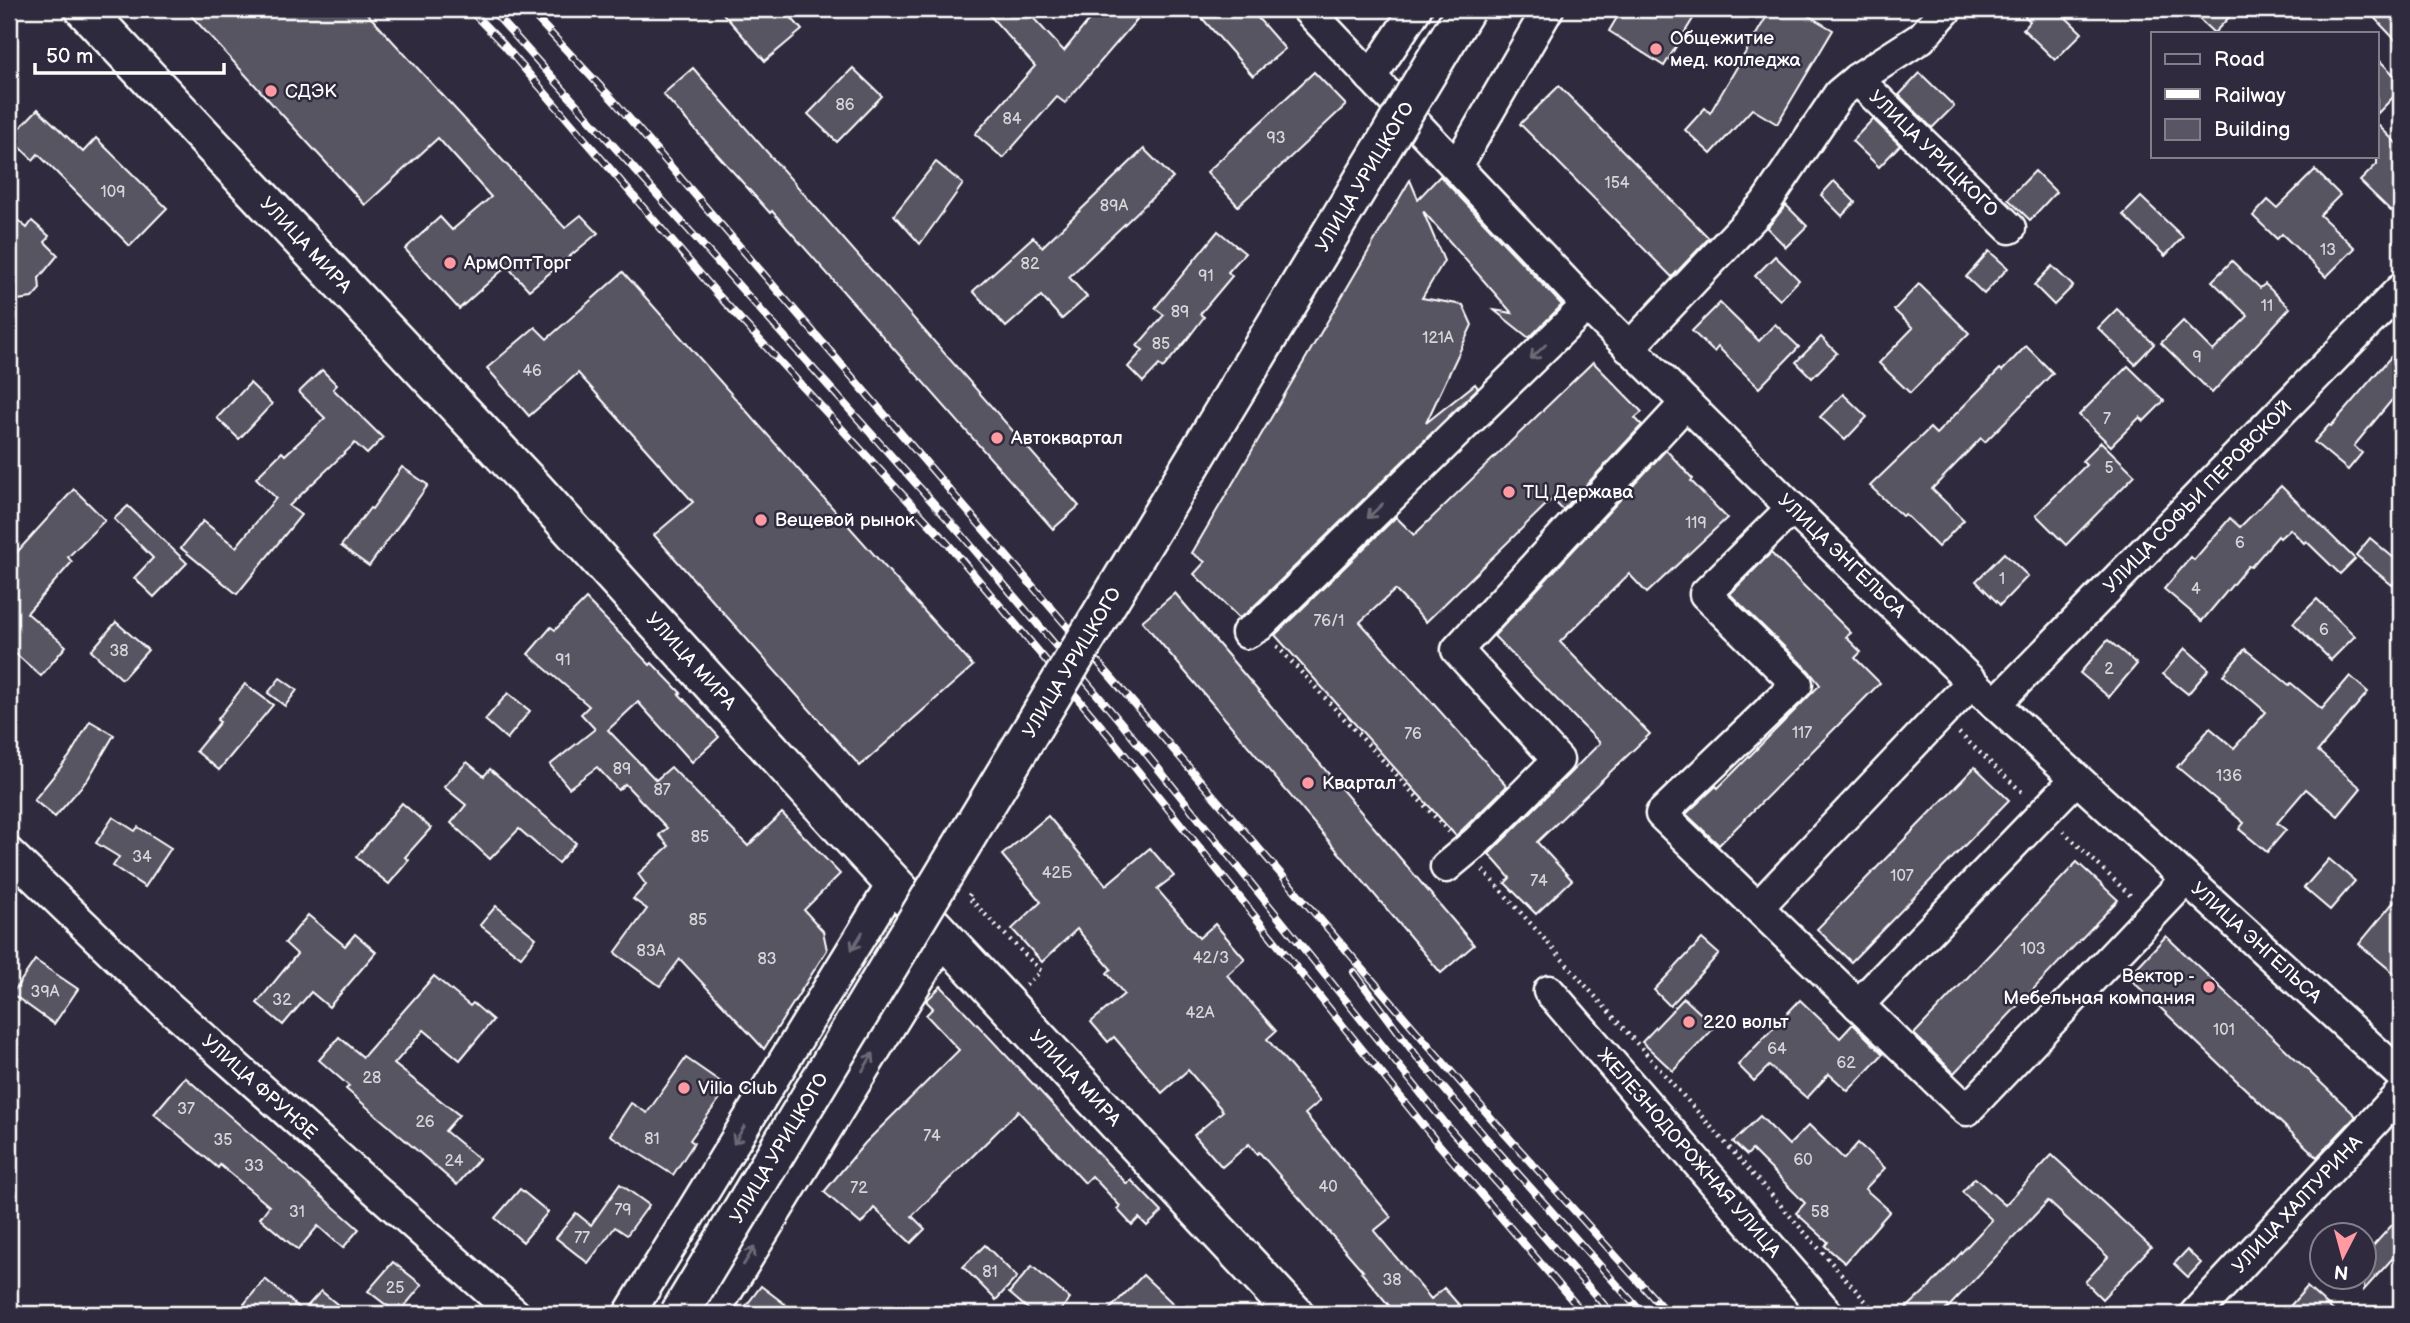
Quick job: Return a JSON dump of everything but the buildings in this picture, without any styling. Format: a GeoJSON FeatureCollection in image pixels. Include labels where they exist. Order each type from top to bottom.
{"type":"FeatureCollection","features":[{"type":"Feature","properties":{"kind":"main road","name":"УЛИЦА МИРА"},"geometry":{"type":"LineString","coordinates":[[84,9],[535,489],[893,883],[1295,1314]]}},
{"type":"Feature","properties":{"kind":"main road","name":"УЛИЦА УРИЦКОГО"},"geometry":{"type":"LineString","coordinates":[[678,1314],[1466,9]]}},
{"type":"Feature","properties":{"kind":"street","name":"УЛИЦА ЭНГЕЛЬСА"},"geometry":{"type":"LineString","coordinates":[[1307,9],[1587,305],[1792,508],[1995,704],[2401,1075]]}},
{"type":"Feature","properties":{"kind":"street"},"geometry":{"type":"LineString","coordinates":[[1371,77],[1416,9]]}},
{"type":"Feature","properties":{"kind":"street"},"geometry":{"type":"LineString","coordinates":[[1457,166],[1548,9]]}},
{"type":"Feature","properties":{"kind":"street","name":"УЛИЦА УРИЦКОГО"},"geometry":{"type":"LineString","coordinates":[[1629,348],[1765,204],[1839,94],[1857,79],[1921,38],[1947,9]]}},
{"type":"Feature","properties":{"kind":"street","name":"УЛИЦА УРИЦКОГО"},"geometry":{"type":"LineString","coordinates":[[1857,79],[2010,228]]}},
{"type":"Feature","properties":{"kind":"street","name":"УЛИЦА СОФЬИ ПЕРОВСКОЙ"},"geometry":{"type":"LineString","coordinates":[[1995,704],[2401,289]]}},
{"type":"Feature","properties":{"kind":"street"},"geometry":{"type":"LineString","coordinates":[[1253,629],[1587,305]]}},
{"type":"Feature","properties":{"kind":"street"},"geometry":{"type":"LineString","coordinates":[[1456,859],[1558,760],[1457,650],[1686,403]]}},
{"type":"Feature","properties":{"kind":"street"},"geometry":{"type":"LineString","coordinates":[[1792,508],[1705,594],[1797,684],[1661,814],[1967,1110],[2186,879]]}},
{"type":"Feature","properties":{"kind":"street"},"geometry":{"type":"LineString","coordinates":[[1758,908],[1972,682]]}},
{"type":"Feature","properties":{"kind":"street"},"geometry":{"type":"LineString","coordinates":[[1858,1005],[2076,779]]}},
{"type":"Feature","properties":{"kind":"street","name":"УЛИЦА ФРУНЗЕ"},"geometry":{"type":"LineString","coordinates":[[9,853],[169,1007],[516,1314]]}},
{"type":"Feature","properties":{"kind":"street","name":"УЛИЦА УРИЦКОГО"},"geometry":{"type":"LineString","coordinates":[[629,1314],[893,883]]}},
{"type":"Feature","properties":{"kind":"street","name":"УЛИЦА УРИЦКОГО"},"geometry":{"type":"LineString","coordinates":[[713,1314],[944,938]]}},
{"type":"Feature","properties":{"kind":"street","name":"ЖЕЛЕЗНОДОРОЖНАЯ УЛИЦА"},"geometry":{"type":"LineString","coordinates":[[1549,991],[1828,1314]]}},
{"type":"Feature","properties":{"kind":"street","name":"УЛИЦА ХАЛТУРИНА"},"geometry":{"type":"LineString","coordinates":[[2195,1314],[2401,1093]]}},
{"type":"Feature","properties":{"kind":"path"},"geometry":{"type":"LineString","coordinates":[[1253,629],[1456,859],[1877,1314]]}},
{"type":"Feature","properties":{"kind":"path"},"geometry":{"type":"LineString","coordinates":[[975,885],[968,897],[1041,971],[1006,1004]]}},
{"type":"Feature","properties":{"kind":"railway"},"geometry":{"type":"LineString","coordinates":[[469,9],[504,45],[719,296],[949,545],[1112,739],[1435,1140],[1584,1314]]}},
{"type":"Feature","properties":{"kind":"railway"},"geometry":{"type":"LineString","coordinates":[[491,9],[962,535],[1123,725],[1449,1128],[1612,1314]]}},
{"type":"Feature","properties":{"kind":"railway"},"geometry":{"type":"LineString","coordinates":[[528,9],[615,102],[1499,1127],[1668,1314]]}},
{"type":"Feature","properties":{"kind":"railway"},"geometry":{"type":"LineString","coordinates":[[1354,972],[1418,1058],[1643,1314]]}},
{"type":"Feature","properties":{"kind":"place","name":"Общежитие мед. колледжа"},"geometry":{"type":"Point","coordinates":[1656,49]}},
{"type":"Feature","properties":{"kind":"place","name":"СДЭК"},"geometry":{"type":"Point","coordinates":[271,91]}},
{"type":"Feature","properties":{"kind":"place","name":"АрмОптТорг"},"geometry":{"type":"Point","coordinates":[450,263]}},
{"type":"Feature","properties":{"kind":"place","name":"Автоквартал"},"geometry":{"type":"Point","coordinates":[997,438]}},
{"type":"Feature","properties":{"kind":"place","name":"ТЦ Держава"},"geometry":{"type":"Point","coordinates":[1509,492]}},
{"type":"Feature","properties":{"kind":"place","name":"Вещевой рынок"},"geometry":{"type":"Point","coordinates":[761,520]}},
{"type":"Feature","properties":{"kind":"place","name":"Квартал"},"geometry":{"type":"Point","coordinates":[1308,783]}},
{"type":"Feature","properties":{"kind":"place","name":"Вектор - Мебельная компания"},"geometry":{"type":"Point","coordinates":[2209,987]}},
{"type":"Feature","properties":{"kind":"place","name":"220 вольт"},"geometry":{"type":"Point","coordinates":[1689,1022]}},
{"type":"Feature","properties":{"kind":"place","name":"Villa Club"},"geometry":{"type":"Point","coordinates":[684,1088]}}]}
